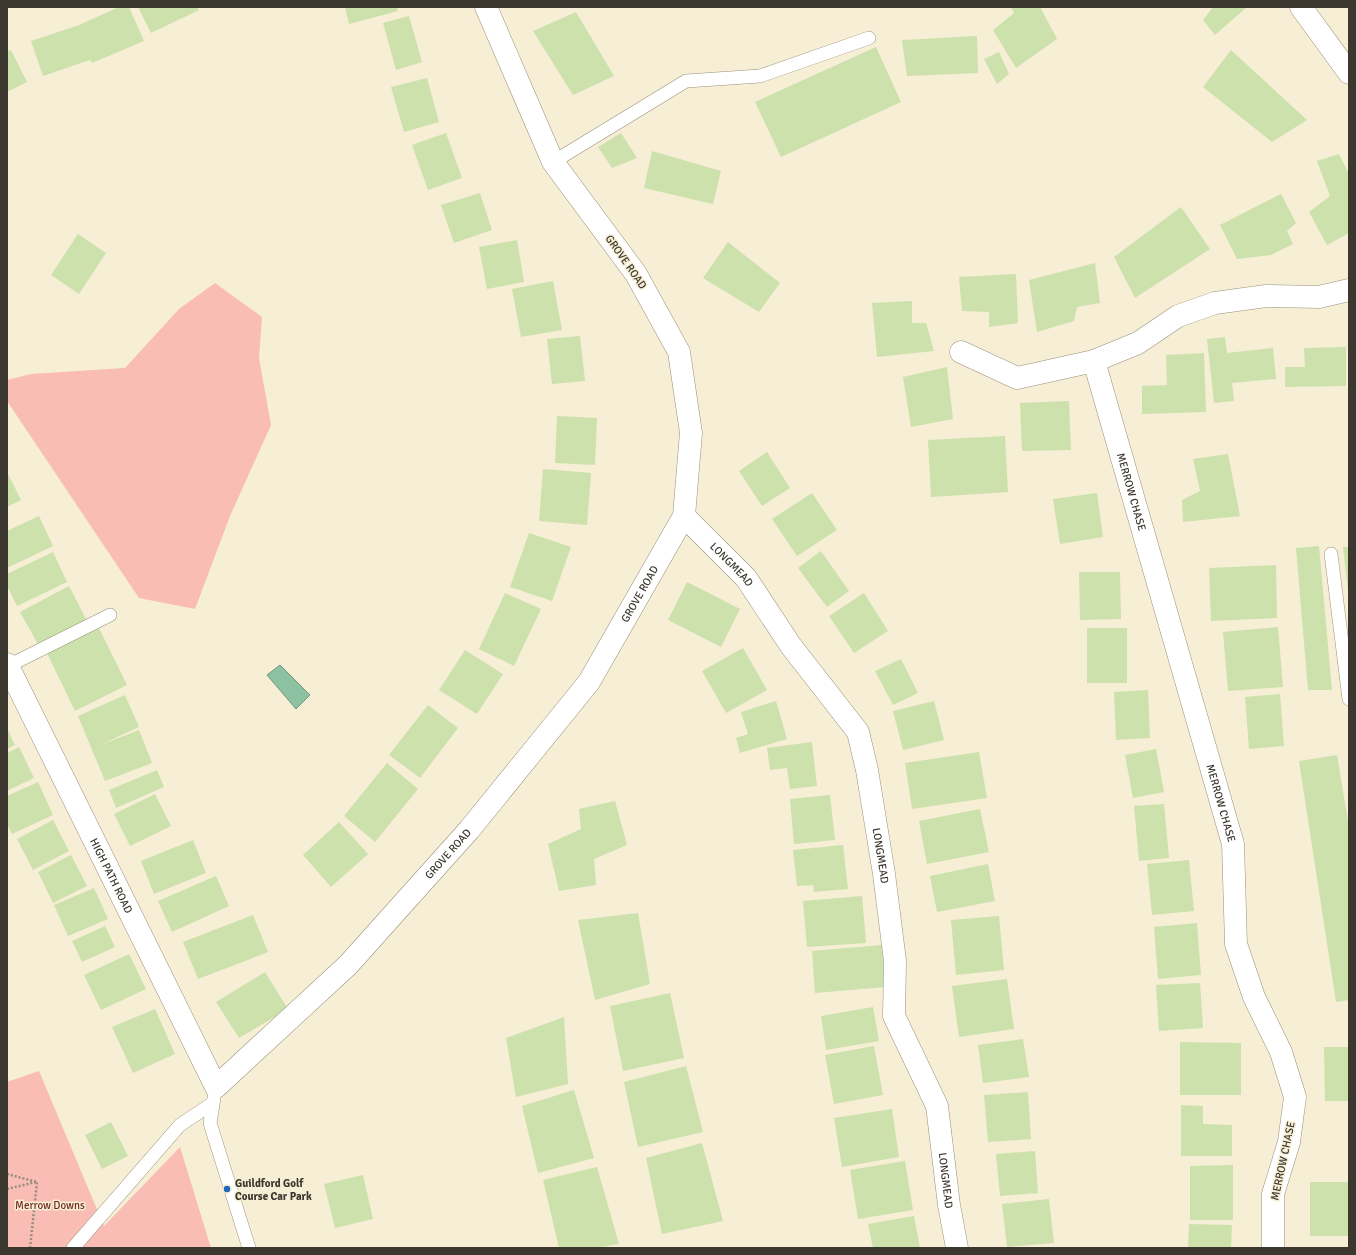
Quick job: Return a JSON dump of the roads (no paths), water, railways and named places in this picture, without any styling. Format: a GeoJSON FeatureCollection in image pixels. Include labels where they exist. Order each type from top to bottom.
{"type":"FeatureCollection","features":[{"type":"Feature","properties":{"kind":"street","name":"GROVE ROAD"},"geometry":{"type":"LineString","coordinates":[[215,1095],[348,965],[469,830],[589,682],[684,516],[691,432],[679,352],[636,274],[553,162],[486,7]]}},
{"type":"Feature","properties":{"kind":"street"},"geometry":{"type":"LineString","coordinates":[[1301,7],[1349,73]]}},
{"type":"Feature","properties":{"kind":"street"},"geometry":{"type":"LineString","coordinates":[[961,352],[1016,378],[1094,361],[1138,343],[1178,316],[1215,303],[1266,296],[1319,297],[1349,290]]}},
{"type":"Feature","properties":{"kind":"street","name":"MERROW CHASE"},"geometry":{"type":"LineString","coordinates":[[1094,361],[1233,844],[1236,944],[1254,997],[1281,1052],[1295,1097],[1289,1142],[1273,1194],[1273,1248]]}},
{"type":"Feature","properties":{"kind":"street","name":"LONGMEAD"},"geometry":{"type":"LineString","coordinates":[[684,516],[746,578],[791,646],[858,732],[867,770],[884,874],[895,961],[894,1016],[937,1106],[949,1204],[957,1248]]}},
{"type":"Feature","properties":{"kind":"street","name":"HIGH PATH ROAD"},"geometry":{"type":"LineString","coordinates":[[7,665],[215,1095]]}},
{"type":"Feature","properties":{"kind":"lane"},"geometry":{"type":"LineString","coordinates":[[553,162],[686,81],[760,76],[869,38]]}},
{"type":"Feature","properties":{"kind":"lane"},"geometry":{"type":"LineString","coordinates":[[1331,554],[1349,700]]}},
{"type":"Feature","properties":{"kind":"lane"},"geometry":{"type":"LineString","coordinates":[[7,665],[110,615]]}},
{"type":"Feature","properties":{"kind":"lane"},"geometry":{"type":"LineString","coordinates":[[73,1248],[180,1125],[215,1095]]}},
{"type":"Feature","properties":{"kind":"lane"},"geometry":{"type":"LineString","coordinates":[[215,1095],[210,1123],[249,1248]]}},
{"type":"Feature","properties":{"kind":"place","name":"Guildford Golf Course Car Park"},"geometry":{"type":"Point","coordinates":[227,1189]}},
{"type":"Feature","properties":{"kind":"park label","name":"Merrow Downs"},"geometry":{"type":"Point","coordinates":[50,1205]}}]}
